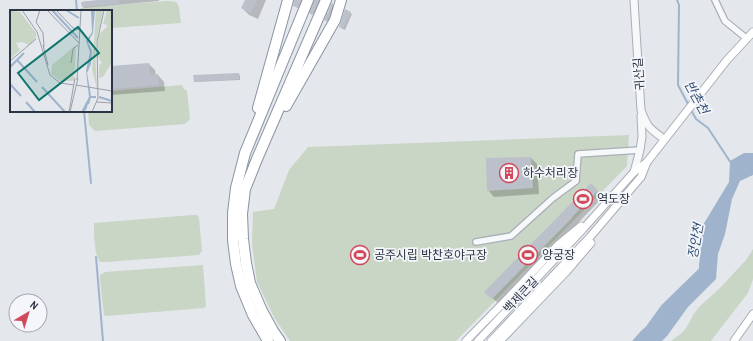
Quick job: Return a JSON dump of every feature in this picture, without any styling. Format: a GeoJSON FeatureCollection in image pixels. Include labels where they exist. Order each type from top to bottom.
{"type":"FeatureCollection","features":[{"type":"Feature","properties":{"kind":"highway"},"geometry":{"type":"LineString","coordinates":[[268,341],[253,315],[241,286],[233,240],[233,213],[236,188],[245,153],[288,0]]}},
{"type":"Feature","properties":{"kind":"highway"},"geometry":{"type":"LineString","coordinates":[[245,153],[308,0]]}},
{"type":"Feature","properties":{"kind":"highway"},"geometry":{"type":"LineString","coordinates":[[280,341],[262,311],[250,283],[244,247],[242,214],[245,189],[326,0]]}},
{"type":"Feature","properties":{"kind":"highway"},"geometry":{"type":"LineString","coordinates":[[257,159],[335,20],[341,0]]}},
{"type":"Feature","properties":{"kind":"main road"},"geometry":{"type":"LineString","coordinates":[[746,38],[753,32]]}},
{"type":"Feature","properties":{"kind":"main road","name":"백제큰길"},"geometry":{"type":"LineString","coordinates":[[491,341],[590,237],[641,177],[647,162],[664,139],[746,38]]}},
{"type":"Feature","properties":{"kind":"main road","name":"백제큰길"},"geometry":{"type":"LineString","coordinates":[[478,341],[634,172],[647,162]]}},
{"type":"Feature","properties":{"kind":"main road"},"geometry":{"type":"LineString","coordinates":[[466,341],[558,245],[598,212]]}},
{"type":"Feature","properties":{"kind":"main road"},"geometry":{"type":"LineString","coordinates":[[500,341],[567,271],[593,240],[607,217]]}},
{"type":"Feature","properties":{"kind":"main road"},"geometry":{"type":"LineString","coordinates":[[734,341],[753,314]]}},
{"type":"Feature","properties":{"kind":"street","name":"귀산길"},"geometry":{"type":"LineString","coordinates":[[634,0],[641,110],[644,119],[650,128],[664,139]]}},
{"type":"Feature","properties":{"kind":"street"},"geometry":{"type":"LineString","coordinates":[[715,0],[725,21],[746,38]]}},
{"type":"Feature","properties":{"kind":"street"},"geometry":{"type":"LineString","coordinates":[[634,172],[640,150],[642,126],[641,110]]}},
{"type":"Feature","properties":{"kind":"street"},"geometry":{"type":"LineString","coordinates":[[476,242],[511,236],[553,198],[576,181],[578,154],[640,150]]}},
{"type":"Feature","properties":{"kind":"green space"},"geometry":{"type":"Polygon","coordinates":[[[172,1],[178,5],[181,23],[112,28],[112,10],[80,10],[81,8],[172,1]]]}},
{"type":"Feature","properties":{"kind":"green space"},"geometry":{"type":"Polygon","coordinates":[[[182,85],[187,91],[190,119],[185,124],[95,131],[89,125],[88,112],[112,112],[112,91],[182,85]]]}},
{"type":"Feature","properties":{"kind":"green space"},"geometry":{"type":"Polygon","coordinates":[[[629,135],[627,166],[456,341],[290,341],[275,319],[257,282],[252,244],[253,212],[274,209],[289,170],[308,147],[629,135]]]}},
{"type":"Feature","properties":{"kind":"green space"},"geometry":{"type":"Polygon","coordinates":[[[197,215],[199,218],[202,251],[199,255],[106,262],[100,262],[98,259],[95,244],[94,223],[197,215]]]}},
{"type":"Feature","properties":{"kind":"green space"},"geometry":{"type":"Polygon","coordinates":[[[753,249],[753,279],[748,293],[711,341],[671,341],[683,332],[699,307],[720,288],[746,260],[753,249]]]}},
{"type":"Feature","properties":{"kind":"green space"},"geometry":{"type":"Polygon","coordinates":[[[203,265],[206,306],[204,308],[104,315],[100,275],[105,272],[203,265]]]}},
{"type":"Feature","properties":{"kind":"water"},"geometry":{"type":"Polygon","coordinates":[[[744,153],[753,153],[753,175],[740,181],[732,199],[725,234],[718,254],[716,279],[688,307],[662,341],[632,341],[698,278],[703,225],[729,182],[730,161],[744,153]]]}},
{"type":"Feature","properties":{"kind":"building"},"geometry":{"type":"Polygon","coordinates":[[[119,0],[119,4],[82,7],[81,2],[119,0]]]}},
{"type":"Feature","properties":{"kind":"building"},"geometry":{"type":"Polygon","coordinates":[[[245,0],[257,0],[251,13],[241,8],[245,0]]]}},
{"type":"Feature","properties":{"kind":"building"},"geometry":{"type":"Polygon","coordinates":[[[294,0],[301,0],[298,8],[293,6],[294,0]]]}},
{"type":"Feature","properties":{"kind":"building"},"geometry":{"type":"Polygon","coordinates":[[[314,0],[319,0],[312,15],[309,13],[314,0]]]}},
{"type":"Feature","properties":{"kind":"building"},"geometry":{"type":"Polygon","coordinates":[[[332,3],[329,17],[327,21],[324,20],[332,3]]]}},
{"type":"Feature","properties":{"kind":"building"},"geometry":{"type":"Polygon","coordinates":[[[345,9],[351,12],[343,29],[339,27],[345,9]]]}},
{"type":"Feature","properties":{"kind":"building"},"geometry":{"type":"Polygon","coordinates":[[[149,63],[150,75],[158,74],[159,85],[112,89],[112,66],[149,63]]]}},
{"type":"Feature","properties":{"kind":"building"},"geometry":{"type":"Polygon","coordinates":[[[239,73],[239,79],[194,82],[193,75],[239,73]]]}},
{"type":"Feature","properties":{"kind":"building","name":"하수처리장"},"geometry":{"type":"Polygon","coordinates":[[[531,157],[533,188],[487,191],[486,158],[531,157]]]}},
{"type":"Feature","properties":{"kind":"building","name":"양궁장"},"geometry":{"type":"Polygon","coordinates":[[[591,183],[598,191],[572,218],[492,299],[484,292],[591,183]]]}},
{"type":"Feature","properties":{"kind":"waterway"},"geometry":{"type":"LineString","coordinates":[[76,0],[77,10]]}},
{"type":"Feature","properties":{"kind":"waterway","name":"반촌천"},"geometry":{"type":"LineString","coordinates":[[677,0],[679,5],[678,85],[689,106]]}},
{"type":"Feature","properties":{"kind":"waterway","name":"반촌천"},"geometry":{"type":"LineString","coordinates":[[691,110],[696,119],[708,128],[731,163]]}},
{"type":"Feature","properties":{"kind":"waterway"},"geometry":{"type":"LineString","coordinates":[[84,112],[91,183]]}},
{"type":"Feature","properties":{"kind":"waterway"},"geometry":{"type":"LineString","coordinates":[[96,257],[103,341]]}},
{"type":"Feature","properties":{"kind":"waterway","name":"정안천"},"geometry":{"type":"LineString","coordinates":[[643,341],[666,309],[705,271],[705,265]]}},
{"type":"Feature","properties":{"kind":"place","name":"하수처리장"},"geometry":{"type":"Point","coordinates":[509,173]}},
{"type":"Feature","properties":{"kind":"place","name":"역도장"},"geometry":{"type":"Point","coordinates":[583,199]}},
{"type":"Feature","properties":{"kind":"place","name":"공주시립 박찬호야구장"},"geometry":{"type":"Point","coordinates":[360,255]}},
{"type":"Feature","properties":{"kind":"place","name":"양궁장"},"geometry":{"type":"Point","coordinates":[528,255]}}]}
